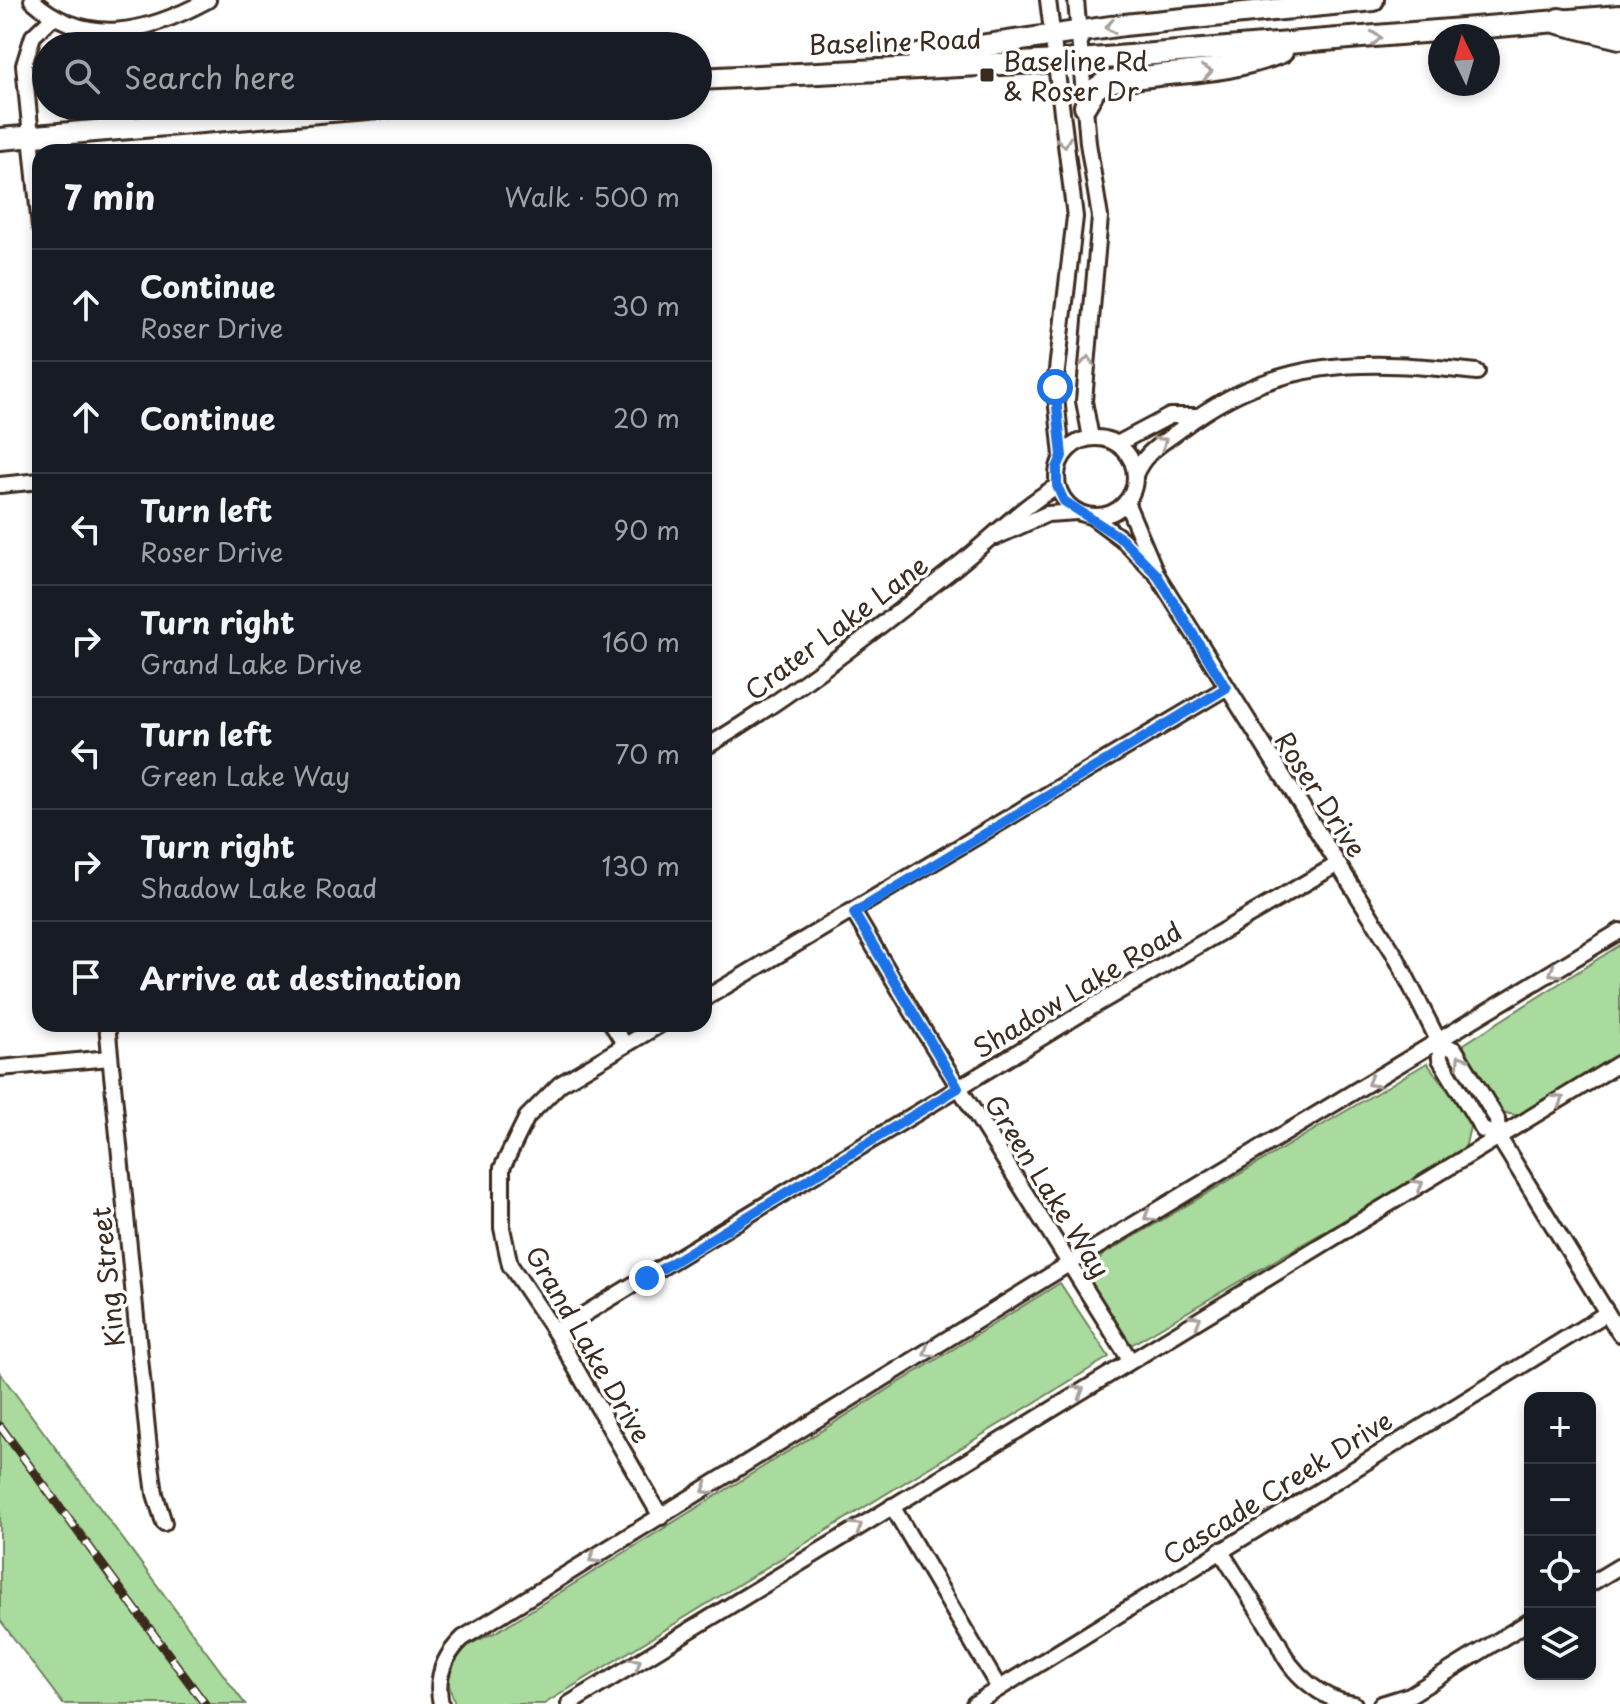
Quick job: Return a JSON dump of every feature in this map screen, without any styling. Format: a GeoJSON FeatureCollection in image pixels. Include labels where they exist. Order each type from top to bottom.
{"type":"FeatureCollection","features":[{"type":"Feature","properties":{"kind":"main road","name":"Baseline Road"},"geometry":{"type":"LineString","coordinates":[[795,72],[1080,32],[1373,0]]}},
{"type":"Feature","properties":{"kind":"main road","name":"Baseline Road"},"geometry":{"type":"LineString","coordinates":[[712,78],[1080,60],[1301,45],[1620,16]]}},
{"type":"Feature","properties":{"kind":"main road"},"geometry":{"type":"LineString","coordinates":[[1559,21],[1620,36]]}},
{"type":"Feature","properties":{"kind":"main road"},"geometry":{"type":"LineString","coordinates":[[1085,106],[1095,89],[1104,83],[1196,74],[1252,64],[1301,45]]}},
{"type":"Feature","properties":{"kind":"main road"},"geometry":{"type":"LineString","coordinates":[[0,139],[224,120]]}},
{"type":"Feature","properties":{"kind":"street"},"geometry":{"type":"LineString","coordinates":[[32,0],[52,18],[106,32]]}},
{"type":"Feature","properties":{"kind":"street"},"geometry":{"type":"LineString","coordinates":[[115,32],[166,22],[208,0]]}},
{"type":"Feature","properties":{"kind":"street"},"geometry":{"type":"LineString","coordinates":[[1048,0],[1075,217],[1055,387],[1062,456]]}},
{"type":"Feature","properties":{"kind":"street"},"geometry":{"type":"LineString","coordinates":[[1076,0],[1085,106],[1100,217],[1084,401],[1091,438]]}},
{"type":"Feature","properties":{"kind":"street"},"geometry":{"type":"LineString","coordinates":[[37,32],[52,18]]}},
{"type":"Feature","properties":{"kind":"street"},"geometry":{"type":"LineString","coordinates":[[32,39],[24,65],[34,144]]}},
{"type":"Feature","properties":{"kind":"street"},"geometry":{"type":"LineString","coordinates":[[1135,475],[1132,462],[1117,444],[1091,438],[1073,445],[1062,456],[1057,468],[1057,486],[1064,501],[1084,514],[1107,515],[1126,502],[1142,458],[1196,416],[1241,389],[1291,372],[1377,362],[1477,372]]}},
{"type":"Feature","properties":{"kind":"street"},"geometry":{"type":"LineString","coordinates":[[1117,444],[1170,416],[1196,416]]}},
{"type":"Feature","properties":{"kind":"street"},"geometry":{"type":"LineString","coordinates":[[0,485],[32,482]]}},
{"type":"Feature","properties":{"kind":"street","name":"Crater Lake Lane"},"geometry":{"type":"LineString","coordinates":[[712,743],[804,684],[992,538],[1037,498],[1057,486]]}},
{"type":"Feature","properties":{"kind":"street","name":"Roser Drive"},"geometry":{"type":"LineString","coordinates":[[1126,502],[1157,575],[1395,955],[1439,1042],[1455,1050],[1497,1119],[1498,1136],[1620,1334]]}},
{"type":"Feature","properties":{"kind":"street","name":"Crater Lake Lane"},"geometry":{"type":"LineString","coordinates":[[992,538],[1014,532],[1047,514],[1084,514]]}},
{"type":"Feature","properties":{"kind":"street","name":"Roser Drive"},"geometry":{"type":"LineString","coordinates":[[1084,514],[1122,539],[1157,575]]}},
{"type":"Feature","properties":{"kind":"street"},"geometry":{"type":"LineString","coordinates":[[712,994],[854,913],[1226,688]]}},
{"type":"Feature","properties":{"kind":"street","name":"Shadow Lake Road"},"geometry":{"type":"LineString","coordinates":[[555,1332],[958,1088],[1338,864]]}},
{"type":"Feature","properties":{"kind":"street","name":"Green Lake Way"},"geometry":{"type":"LineString","coordinates":[[854,913],[1067,1265],[1130,1360]]}},
{"type":"Feature","properties":{"kind":"street"},"geometry":{"type":"LineString","coordinates":[[441,1704],[439,1680],[443,1664],[450,1650],[463,1638],[1067,1265],[1620,931]]}},
{"type":"Feature","properties":{"kind":"street","name":"King Street"},"geometry":{"type":"LineString","coordinates":[[108,1032],[149,1449],[155,1494],[164,1523]]}},
{"type":"Feature","properties":{"kind":"street"},"geometry":{"type":"LineString","coordinates":[[617,1032],[625,1045]]}},
{"type":"Feature","properties":{"kind":"street","name":"Grand Lake Drive"},"geometry":{"type":"LineString","coordinates":[[647,1032],[560,1084],[527,1117],[502,1168],[502,1228],[510,1265],[555,1332],[661,1517]]}},
{"type":"Feature","properties":{"kind":"street"},"geometry":{"type":"LineString","coordinates":[[0,1068],[110,1058]]}},
{"type":"Feature","properties":{"kind":"street"},"geometry":{"type":"LineString","coordinates":[[569,1704],[1620,1063]]}},
{"type":"Feature","properties":{"kind":"street","name":"Cascade Creek Drive"},"geometry":{"type":"LineString","coordinates":[[974,1704],[1607,1313]]}},
{"type":"Feature","properties":{"kind":"street"},"geometry":{"type":"LineString","coordinates":[[892,1506],[999,1688]]}},
{"type":"Feature","properties":{"kind":"street"},"geometry":{"type":"LineString","coordinates":[[1220,1550],[1278,1642],[1283,1655],[1314,1689],[1340,1703],[1354,1704]]}},
{"type":"Feature","properties":{"kind":"street"},"geometry":{"type":"LineString","coordinates":[[1596,1580],[1620,1566]]}},
{"type":"Feature","properties":{"kind":"street"},"geometry":{"type":"LineString","coordinates":[[1381,1704],[1410,1695],[1524,1625]]}},
{"type":"Feature","properties":{"kind":"green space"},"geometry":{"type":"Polygon","coordinates":[[[1620,945],[1620,1054],[1521,1115],[1510,1114],[1492,1104],[1464,1054],[1464,1044],[1620,945]]]}},
{"type":"Feature","properties":{"kind":"green space"},"geometry":{"type":"Polygon","coordinates":[[[1427,1063],[1471,1122],[1465,1149],[1131,1345],[1086,1275],[1103,1255],[1427,1063]]]}},
{"type":"Feature","properties":{"kind":"green space"},"geometry":{"type":"Polygon","coordinates":[[[1060,1283],[1109,1357],[544,1704],[455,1704],[447,1679],[459,1649],[496,1632],[1060,1283]]]}},
{"type":"Feature","properties":{"kind":"green space"},"geometry":{"type":"Polygon","coordinates":[[[0,1373],[245,1704],[63,1704],[0,1620],[0,1373]]]}},
{"type":"Feature","properties":{"kind":"railway"},"geometry":{"type":"LineString","coordinates":[[0,1426],[205,1704]]}},
{"type":"Feature","properties":{"kind":"place","name":"Baseline Rd & Roser Dr"},"geometry":{"type":"Point","coordinates":[987,75]}},
{"type":"Feature","properties":{"kind":"route"},"geometry":{"type":"LineString","coordinates":[[647,1278],[958,1088],[854,913],[1226,688],[1157,575],[1122,539],[1064,501],[1057,486],[1057,468],[1062,456],[1055,387]]}}]}
